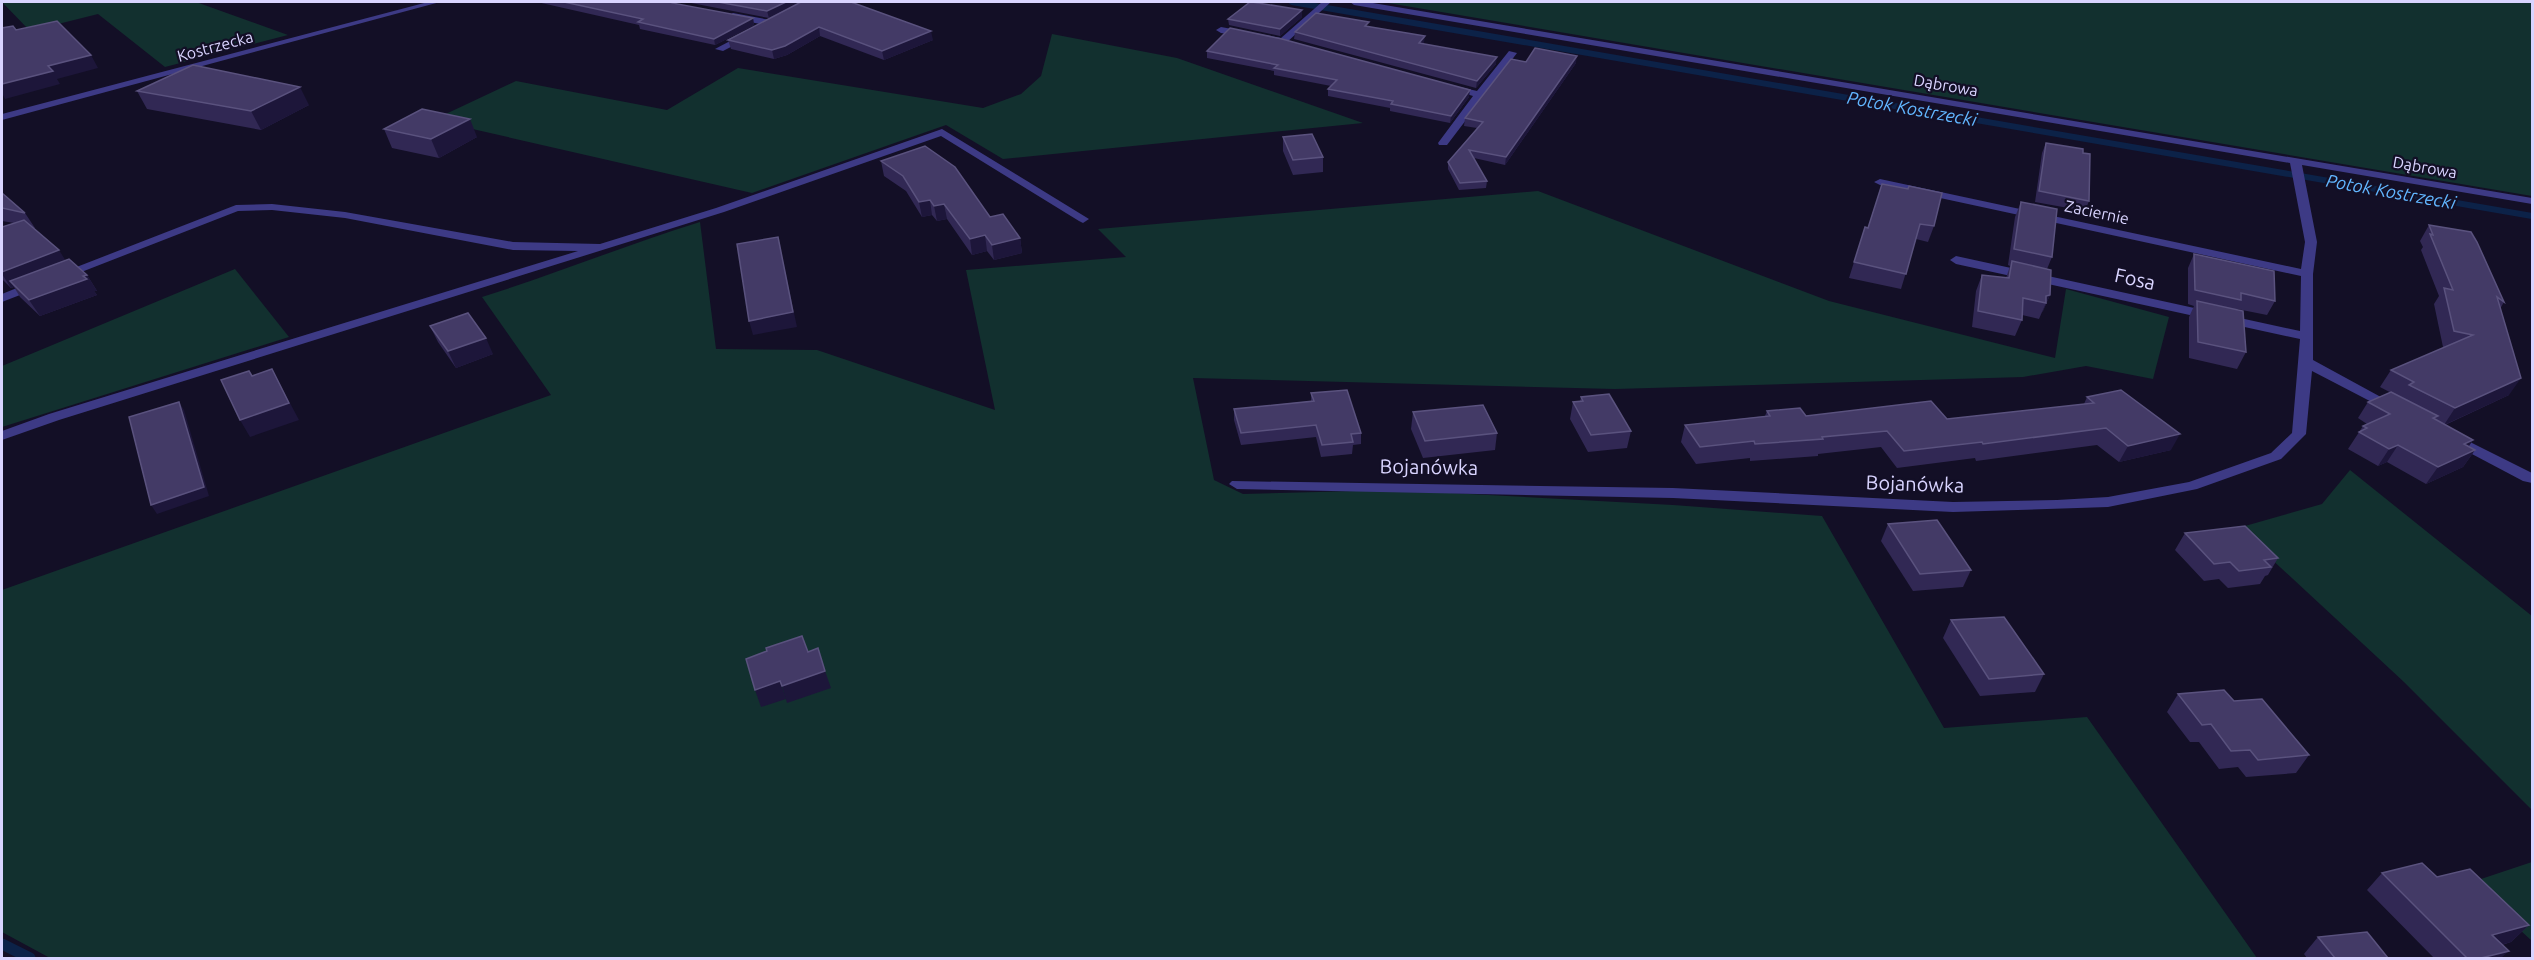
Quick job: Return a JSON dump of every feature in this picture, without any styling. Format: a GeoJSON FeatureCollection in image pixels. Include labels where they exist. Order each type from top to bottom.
{"type":"FeatureCollection","features":[{"type":"Feature","properties":{"kind":"street","name":"Kostrzecka"},"geometry":{"type":"LineString","coordinates":[[2,117],[436,2]]}},
{"type":"Feature","properties":{"kind":"street"},"geometry":{"type":"LineString","coordinates":[[1221,30],[1288,42],[1327,2]]}},
{"type":"Feature","properties":{"kind":"street","name":"Dąbrowa"},"geometry":{"type":"LineString","coordinates":[[1354,2],[2297,170],[2532,201]]}},
{"type":"Feature","properties":{"kind":"street"},"geometry":{"type":"LineString","coordinates":[[724,14],[770,23]]}},
{"type":"Feature","properties":{"kind":"street"},"geometry":{"type":"LineString","coordinates":[[720,49],[780,18]]}},
{"type":"Feature","properties":{"kind":"street"},"geometry":{"type":"LineString","coordinates":[[1443,143],[1512,53]]}},
{"type":"Feature","properties":{"kind":"street"},"geometry":{"type":"LineString","coordinates":[[1445,85],[1479,95]]}},
{"type":"Feature","properties":{"kind":"street"},"geometry":{"type":"LineString","coordinates":[[2,436],[54,417],[720,210],[942,132],[1083,219]]}},
{"type":"Feature","properties":{"kind":"street","name":"Bojanówka"},"geometry":{"type":"LineString","coordinates":[[1237,484],[1673,493],[1953,507],[2108,502],[2192,486],[2276,456],[2299,434],[2306,362],[2307,274],[2311,242],[2297,170]]}},
{"type":"Feature","properties":{"kind":"street","name":"Zaciernie"},"geometry":{"type":"LineString","coordinates":[[1880,182],[2307,274]]}},
{"type":"Feature","properties":{"kind":"street"},"geometry":{"type":"LineString","coordinates":[[2,298],[236,208],[272,207],[345,215],[513,246],[601,248]]}},
{"type":"Feature","properties":{"kind":"street","name":"Fosa"},"geometry":{"type":"LineString","coordinates":[[1956,260],[2306,336]]}},
{"type":"Feature","properties":{"kind":"street"},"geometry":{"type":"LineString","coordinates":[[2306,362],[2412,417]]}},
{"type":"Feature","properties":{"kind":"street"},"geometry":{"type":"LineString","coordinates":[[2443,434],[2528,478],[2532,477]]}},
{"type":"Feature","properties":{"kind":"green space"},"geometry":{"type":"Polygon","coordinates":[[[2,2],[196,2],[288,35],[165,67],[98,14],[30,31],[2,2]]]}},
{"type":"Feature","properties":{"kind":"green space"},"geometry":{"type":"Polygon","coordinates":[[[1382,2],[2532,2],[2532,196],[1382,2]]]}},
{"type":"Feature","properties":{"kind":"green space"},"geometry":{"type":"Polygon","coordinates":[[[1052,34],[1177,58],[1363,123],[1003,159],[946,125],[752,193],[433,120],[516,81],[667,110],[738,68],[983,108],[1021,94],[1041,76],[1052,34]]]}},
{"type":"Feature","properties":{"kind":"green space"},"geometry":{"type":"Polygon","coordinates":[[[1538,191],[1829,301],[2055,358],[2066,289],[2169,317],[2153,379],[2086,366],[2023,377],[1615,389],[1193,378],[1214,480],[1243,494],[1394,490],[1673,505],[1822,516],[1944,728],[2087,717],[2257,958],[50,958],[2,932],[2,590],[551,395],[482,297],[700,222],[716,349],[817,350],[995,410],[966,270],[1126,257],[1098,229],[1538,191]]]}},
{"type":"Feature","properties":{"kind":"green space"},"geometry":{"type":"Polygon","coordinates":[[[235,269],[289,337],[2,427],[2,366],[235,269]]]}},
{"type":"Feature","properties":{"kind":"green space"},"geometry":{"type":"Polygon","coordinates":[[[2350,470],[2532,616],[2532,810],[2404,682],[2238,528],[2322,504],[2350,470]]]}},
{"type":"Feature","properties":{"kind":"green space"},"geometry":{"type":"Polygon","coordinates":[[[2532,862],[2532,941],[2469,883],[2532,862]]]}},
{"type":"Feature","properties":{"kind":"building"},"geometry":{"type":"Polygon","coordinates":[[[564,2],[672,2],[753,18],[714,39],[638,22],[643,19],[564,2]]]}},
{"type":"Feature","properties":{"kind":"building"},"geometry":{"type":"Polygon","coordinates":[[[718,2],[786,2],[767,11],[718,2]]]}},
{"type":"Feature","properties":{"kind":"building"},"geometry":{"type":"Polygon","coordinates":[[[801,2],[851,2],[931,31],[882,51],[819,27],[785,46],[772,50],[728,40],[801,2]]]}},
{"type":"Feature","properties":{"kind":"building"},"geometry":{"type":"Polygon","coordinates":[[[1250,2],[1302,10],[1280,29],[1228,19],[1250,2]]]}},
{"type":"Feature","properties":{"kind":"building"},"geometry":{"type":"Polygon","coordinates":[[[1316,13],[1369,22],[1365,26],[1425,36],[1419,43],[1497,57],[1477,81],[1295,32],[1316,13]]]}},
{"type":"Feature","properties":{"kind":"building"},"geometry":{"type":"Polygon","coordinates":[[[57,21],[91,55],[48,66],[53,71],[2,84],[2,28],[13,26],[16,30],[57,21]]]}},
{"type":"Feature","properties":{"kind":"building"},"geometry":{"type":"Polygon","coordinates":[[[1230,28],[1282,39],[1470,90],[1451,116],[1391,104],[1393,101],[1328,89],[1337,80],[1274,68],[1278,65],[1207,51],[1230,28]]]}},
{"type":"Feature","properties":{"kind":"building"},"geometry":{"type":"Polygon","coordinates":[[[1535,48],[1577,56],[1506,157],[1469,150],[1487,181],[1460,183],[1448,162],[1483,122],[1465,118],[1511,59],[1526,62],[1535,48]]]}},
{"type":"Feature","properties":{"kind":"building"},"geometry":{"type":"Polygon","coordinates":[[[193,65],[300,87],[251,111],[137,91],[193,65]]]}},
{"type":"Feature","properties":{"kind":"building"},"geometry":{"type":"Polygon","coordinates":[[[422,109],[470,119],[431,139],[384,129],[422,109]]]}},
{"type":"Feature","properties":{"kind":"building"},"geometry":{"type":"Polygon","coordinates":[[[1312,134],[1323,157],[1293,160],[1283,137],[1312,134]]]}},
{"type":"Feature","properties":{"kind":"building"},"geometry":{"type":"Polygon","coordinates":[[[2046,143],[2083,149],[2083,153],[2090,154],[2089,201],[2039,191],[2046,143]]]}},
{"type":"Feature","properties":{"kind":"building"},"geometry":{"type":"Polygon","coordinates":[[[925,146],[955,167],[990,217],[1003,214],[1020,238],[992,245],[985,235],[970,239],[944,204],[934,206],[930,200],[919,202],[903,176],[881,161],[925,146]]]}},
{"type":"Feature","properties":{"kind":"building"},"geometry":{"type":"Polygon","coordinates":[[[1882,184],[1908,189],[1909,186],[1942,193],[1934,226],[1920,224],[1906,274],[1854,262],[1882,184]]]}},
{"type":"Feature","properties":{"kind":"building"},"geometry":{"type":"Polygon","coordinates":[[[2,193],[25,213],[2,208],[2,193]]]}},
{"type":"Feature","properties":{"kind":"building"},"geometry":{"type":"Polygon","coordinates":[[[2021,202],[2057,209],[2052,257],[2014,249],[2021,202]]]}},
{"type":"Feature","properties":{"kind":"building"},"geometry":{"type":"Polygon","coordinates":[[[24,220],[59,250],[2,272],[2,227],[24,220]]]}},
{"type":"Feature","properties":{"kind":"building"},"geometry":{"type":"Polygon","coordinates":[[[2429,225],[2471,232],[2504,302],[2497,297],[2521,378],[2455,408],[2409,385],[2414,382],[2391,370],[2473,335],[2454,331],[2444,288],[2453,290],[2430,234],[2433,235],[2429,225]]]}},
{"type":"Feature","properties":{"kind":"building"},"geometry":{"type":"Polygon","coordinates":[[[778,237],[793,312],[749,321],[737,244],[778,237]]]}},
{"type":"Feature","properties":{"kind":"building"},"geometry":{"type":"Polygon","coordinates":[[[2194,254],[2274,271],[2275,301],[2241,293],[2241,300],[2195,290],[2194,254]]]}},
{"type":"Feature","properties":{"kind":"building"},"geometry":{"type":"Polygon","coordinates":[[[69,259],[87,275],[83,276],[87,279],[29,300],[10,281],[69,259]]]}},
{"type":"Feature","properties":{"kind":"building"},"geometry":{"type":"Polygon","coordinates":[[[2012,261],[2051,270],[2050,295],[2046,296],[2046,303],[2023,298],[2022,320],[1978,311],[1982,275],[2009,278],[2012,261]]]}},
{"type":"Feature","properties":{"kind":"building"},"geometry":{"type":"Polygon","coordinates":[[[2197,301],[2243,311],[2246,352],[2198,342],[2197,301]]]}},
{"type":"Feature","properties":{"kind":"building"},"geometry":{"type":"Polygon","coordinates":[[[468,313],[486,338],[448,351],[430,326],[468,313]]]}},
{"type":"Feature","properties":{"kind":"building"},"geometry":{"type":"Polygon","coordinates":[[[272,369],[289,403],[240,420],[221,380],[249,371],[252,376],[272,369]]]}},
{"type":"Feature","properties":{"kind":"building"},"geometry":{"type":"Polygon","coordinates":[[[1347,390],[1361,433],[1351,434],[1353,442],[1322,445],[1316,425],[1241,433],[1234,409],[1314,401],[1311,393],[1347,390]]]}},
{"type":"Feature","properties":{"kind":"building"},"geometry":{"type":"Polygon","coordinates":[[[2121,390],[2180,434],[2128,446],[2106,428],[1983,444],[1982,442],[1904,451],[1887,431],[1822,437],[1823,439],[1755,444],[1754,441],[1700,447],[1685,425],[1770,416],[1767,411],[1800,408],[1806,416],[1931,401],[1947,419],[2094,403],[2087,397],[2121,390]]]}},
{"type":"Feature","properties":{"kind":"building"},"geometry":{"type":"Polygon","coordinates":[[[2391,392],[2438,416],[2433,418],[2473,440],[2464,444],[2475,450],[2438,467],[2398,445],[2389,449],[2359,432],[2367,428],[2363,426],[2390,414],[2368,402],[2391,392]]]}},
{"type":"Feature","properties":{"kind":"building"},"geometry":{"type":"Polygon","coordinates":[[[1609,394],[1631,431],[1591,435],[1573,402],[1583,401],[1581,397],[1609,394]]]}},
{"type":"Feature","properties":{"kind":"building"},"geometry":{"type":"Polygon","coordinates":[[[179,402],[204,487],[151,505],[129,417],[179,402]]]}},
{"type":"Feature","properties":{"kind":"building"},"geometry":{"type":"Polygon","coordinates":[[[1483,405],[1497,433],[1425,441],[1413,412],[1483,405]]]}},
{"type":"Feature","properties":{"kind":"building"},"geometry":{"type":"Polygon","coordinates":[[[1937,520],[1971,570],[1920,574],[1888,524],[1937,520]]]}},
{"type":"Feature","properties":{"kind":"building"},"geometry":{"type":"Polygon","coordinates":[[[2245,526],[2278,558],[2264,560],[2271,567],[2239,571],[2230,562],[2214,564],[2185,533],[2245,526]]]}},
{"type":"Feature","properties":{"kind":"building"},"geometry":{"type":"Polygon","coordinates":[[[2004,617],[2044,674],[1989,679],[1951,620],[2004,617]]]}},
{"type":"Feature","properties":{"kind":"building"},"geometry":{"type":"Polygon","coordinates":[[[802,636],[808,652],[818,648],[825,671],[782,686],[780,681],[755,690],[746,659],[767,651],[766,648],[802,636]]]}},
{"type":"Feature","properties":{"kind":"building"},"geometry":{"type":"Polygon","coordinates":[[[2224,690],[2234,701],[2262,699],[2309,755],[2258,760],[2250,750],[2231,751],[2211,724],[2202,725],[2178,694],[2224,690]]]}},
{"type":"Feature","properties":{"kind":"building"},"geometry":{"type":"Polygon","coordinates":[[[2422,863],[2437,877],[2470,869],[2529,925],[2492,935],[2509,951],[2481,958],[2467,958],[2382,873],[2422,863]]]}},
{"type":"Feature","properties":{"kind":"building"},"geometry":{"type":"Polygon","coordinates":[[[2367,932],[2388,958],[2335,958],[2318,937],[2367,932]]]}},
{"type":"Feature","properties":{"kind":"waterway","name":"Potok Kostrzecki"},"geometry":{"type":"LineString","coordinates":[[1292,2],[2532,216]]}},
{"type":"Feature","properties":{"kind":"waterway"},"geometry":{"type":"LineString","coordinates":[[2,944],[30,958]]}}]}
